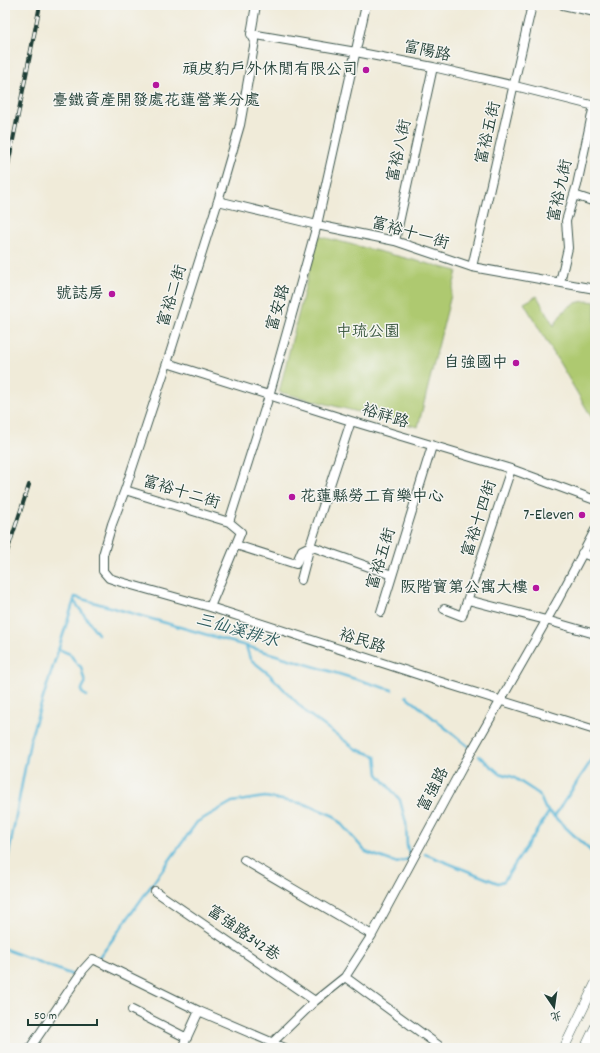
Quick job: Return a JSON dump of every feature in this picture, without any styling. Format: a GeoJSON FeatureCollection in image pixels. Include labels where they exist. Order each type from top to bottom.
{"type":"FeatureCollection","features":[{"type":"Feature","properties":{"kind":"street","name":"富裕二街"},"geometry":{"type":"LineString","coordinates":[[121,582],[109,578],[103,571],[103,555],[112,524],[125,490],[167,363],[218,201],[240,125],[255,41],[251,34],[256,5]]}},
{"type":"Feature","properties":{"kind":"street","name":"富安路"},"geometry":{"type":"LineString","coordinates":[[229,522],[269,396],[317,225],[366,5]]}},
{"type":"Feature","properties":{"kind":"street","name":"富裕五街"},"geometry":{"type":"LineString","coordinates":[[472,266],[515,86],[532,5]]}},
{"type":"Feature","properties":{"kind":"street"},"geometry":{"type":"LineString","coordinates":[[563,5],[595,12]]}},
{"type":"Feature","properties":{"kind":"street","name":"富陽路"},"geometry":{"type":"LineString","coordinates":[[251,34],[432,67],[594,106]]}},
{"type":"Feature","properties":{"kind":"street","name":"富裕八街"},"geometry":{"type":"LineString","coordinates":[[395,241],[432,67]]}},
{"type":"Feature","properties":{"kind":"street","name":"富裕九街"},"geometry":{"type":"LineString","coordinates":[[560,282],[568,248],[566,221],[574,195],[594,106]]}},
{"type":"Feature","properties":{"kind":"street"},"geometry":{"type":"LineString","coordinates":[[574,195],[595,202]]}},
{"type":"Feature","properties":{"kind":"street","name":"富裕十一街"},"geometry":{"type":"LineString","coordinates":[[218,201],[317,225],[395,241],[472,266],[595,289]]}},
{"type":"Feature","properties":{"kind":"street","name":"裕祥路"},"geometry":{"type":"LineString","coordinates":[[167,363],[269,396],[511,469],[595,500]]}},
{"type":"Feature","properties":{"kind":"street"},"geometry":{"type":"LineString","coordinates":[[300,580],[351,421]]}},
{"type":"Feature","properties":{"kind":"street","name":"富裕五街"},"geometry":{"type":"LineString","coordinates":[[381,612],[432,446]]}},
{"type":"Feature","properties":{"kind":"street","name":"富裕十四街"},"geometry":{"type":"LineString","coordinates":[[444,609],[462,616],[511,469]]}},
{"type":"Feature","properties":{"kind":"street","name":"富裕十二街"},"geometry":{"type":"LineString","coordinates":[[125,490],[229,522]]}},
{"type":"Feature","properties":{"kind":"street"},"geometry":{"type":"LineString","coordinates":[[210,607],[241,532],[229,522]]}},
{"type":"Feature","properties":{"kind":"street","name":"富強路"},"geometry":{"type":"LineString","coordinates":[[272,1045],[315,1001],[345,977],[372,935],[500,700],[558,600],[595,530]]}},
{"type":"Feature","properties":{"kind":"street"},"geometry":{"type":"LineString","coordinates":[[236,545],[296,564],[302,550],[310,546],[392,575]]}},
{"type":"Feature","properties":{"kind":"street"},"geometry":{"type":"LineString","coordinates":[[582,553],[595,558]]}},
{"type":"Feature","properties":{"kind":"street","name":"裕民路"},"geometry":{"type":"LineString","coordinates":[[121,582],[210,607],[595,730]]}},
{"type":"Feature","properties":{"kind":"street"},"geometry":{"type":"LineString","coordinates":[[468,600],[595,634]]}},
{"type":"Feature","properties":{"kind":"street"},"geometry":{"type":"LineString","coordinates":[[244,860],[372,935]]}},
{"type":"Feature","properties":{"kind":"street","name":"富強路342巷"},"geometry":{"type":"LineString","coordinates":[[155,891],[315,1001]]}},
{"type":"Feature","properties":{"kind":"street"},"geometry":{"type":"LineString","coordinates":[[30,1048],[83,970],[94,959],[199,1011],[272,1045],[285,1048]]}},
{"type":"Feature","properties":{"kind":"street"},"geometry":{"type":"LineString","coordinates":[[345,977],[442,1048]]}},
{"type":"Feature","properties":{"kind":"street"},"geometry":{"type":"LineString","coordinates":[[564,1048],[595,984]]}},
{"type":"Feature","properties":{"kind":"street"},"geometry":{"type":"LineString","coordinates":[[132,1010],[187,1038]]}},
{"type":"Feature","properties":{"kind":"street"},"geometry":{"type":"LineString","coordinates":[[182,1048],[199,1011]]}},
{"type":"Feature","properties":{"kind":"street"},"geometry":{"type":"LineString","coordinates":[[585,1048],[595,1027]]}},
{"type":"Feature","properties":{"kind":"green space","name":"中琉公園"},"geometry":{"type":"Polygon","coordinates":[[[318,236],[457,271],[418,427],[279,392],[318,236]]]}},
{"type":"Feature","properties":{"kind":"green space"},"geometry":{"type":"Polygon","coordinates":[[[537,296],[554,326],[565,310],[575,303],[588,301],[595,302],[595,423],[524,303],[537,296]]]}},
{"type":"Feature","properties":{"kind":"waterway","name":"三仙溪排水"},"geometry":{"type":"LineString","coordinates":[[5,874],[31,736],[75,597],[392,690]]}},
{"type":"Feature","properties":{"kind":"waterway"},"geometry":{"type":"LineString","coordinates":[[74,601],[98,634]]}},
{"type":"Feature","properties":{"kind":"waterway"},"geometry":{"type":"LineString","coordinates":[[246,646],[250,659],[269,674],[308,714],[356,749],[376,756],[378,774],[400,800],[406,823],[407,846],[410,858]]}},
{"type":"Feature","properties":{"kind":"waterway"},"geometry":{"type":"LineString","coordinates":[[58,649],[70,654],[76,663],[81,667],[85,683],[82,693],[87,696]]}},
{"type":"Feature","properties":{"kind":"waterway","name":"三仙溪排水"},"geometry":{"type":"LineString","coordinates":[[406,696],[469,747]]}},
{"type":"Feature","properties":{"kind":"waterway"},"geometry":{"type":"LineString","coordinates":[[554,817],[595,755]]}},
{"type":"Feature","properties":{"kind":"waterway","name":"三仙溪排水"},"geometry":{"type":"LineString","coordinates":[[479,756],[499,773],[513,777],[539,794],[545,808],[595,855]]}},
{"type":"Feature","properties":{"kind":"waterway"},"geometry":{"type":"LineString","coordinates":[[97,958],[102,954],[197,822],[232,802],[265,797],[305,804],[334,816],[366,852],[397,863],[411,858]]}},
{"type":"Feature","properties":{"kind":"waterway"},"geometry":{"type":"LineString","coordinates":[[425,854],[498,883],[504,881],[549,812]]}},
{"type":"Feature","properties":{"kind":"waterway"},"geometry":{"type":"LineString","coordinates":[[5,949],[75,976],[77,974]]}},
{"type":"Feature","properties":{"kind":"railway"},"geometry":{"type":"LineString","coordinates":[[5,180],[40,5]]}},
{"type":"Feature","properties":{"kind":"railway"},"geometry":{"type":"LineString","coordinates":[[5,558],[29,485]]}},
{"type":"Feature","properties":{"kind":"place","name":"頑皮豹戶外休閒有限公司"},"geometry":{"type":"Point","coordinates":[366,70]}},
{"type":"Feature","properties":{"kind":"place","name":"臺鐵資產開發處花蓮營業分處"},"geometry":{"type":"Point","coordinates":[156,85]}},
{"type":"Feature","properties":{"kind":"place","name":"號誌房"},"geometry":{"type":"Point","coordinates":[112,294]}},
{"type":"Feature","properties":{"kind":"place","name":"自強國中"},"geometry":{"type":"Point","coordinates":[516,363]}},
{"type":"Feature","properties":{"kind":"place","name":"花蓮縣勞工育樂中心"},"geometry":{"type":"Point","coordinates":[292,497]}},
{"type":"Feature","properties":{"kind":"place","name":"7-Eleven"},"geometry":{"type":"Point","coordinates":[582,515]}},
{"type":"Feature","properties":{"kind":"place","name":"阪階寶第公寓大樓"},"geometry":{"type":"Point","coordinates":[536,588]}}]}
